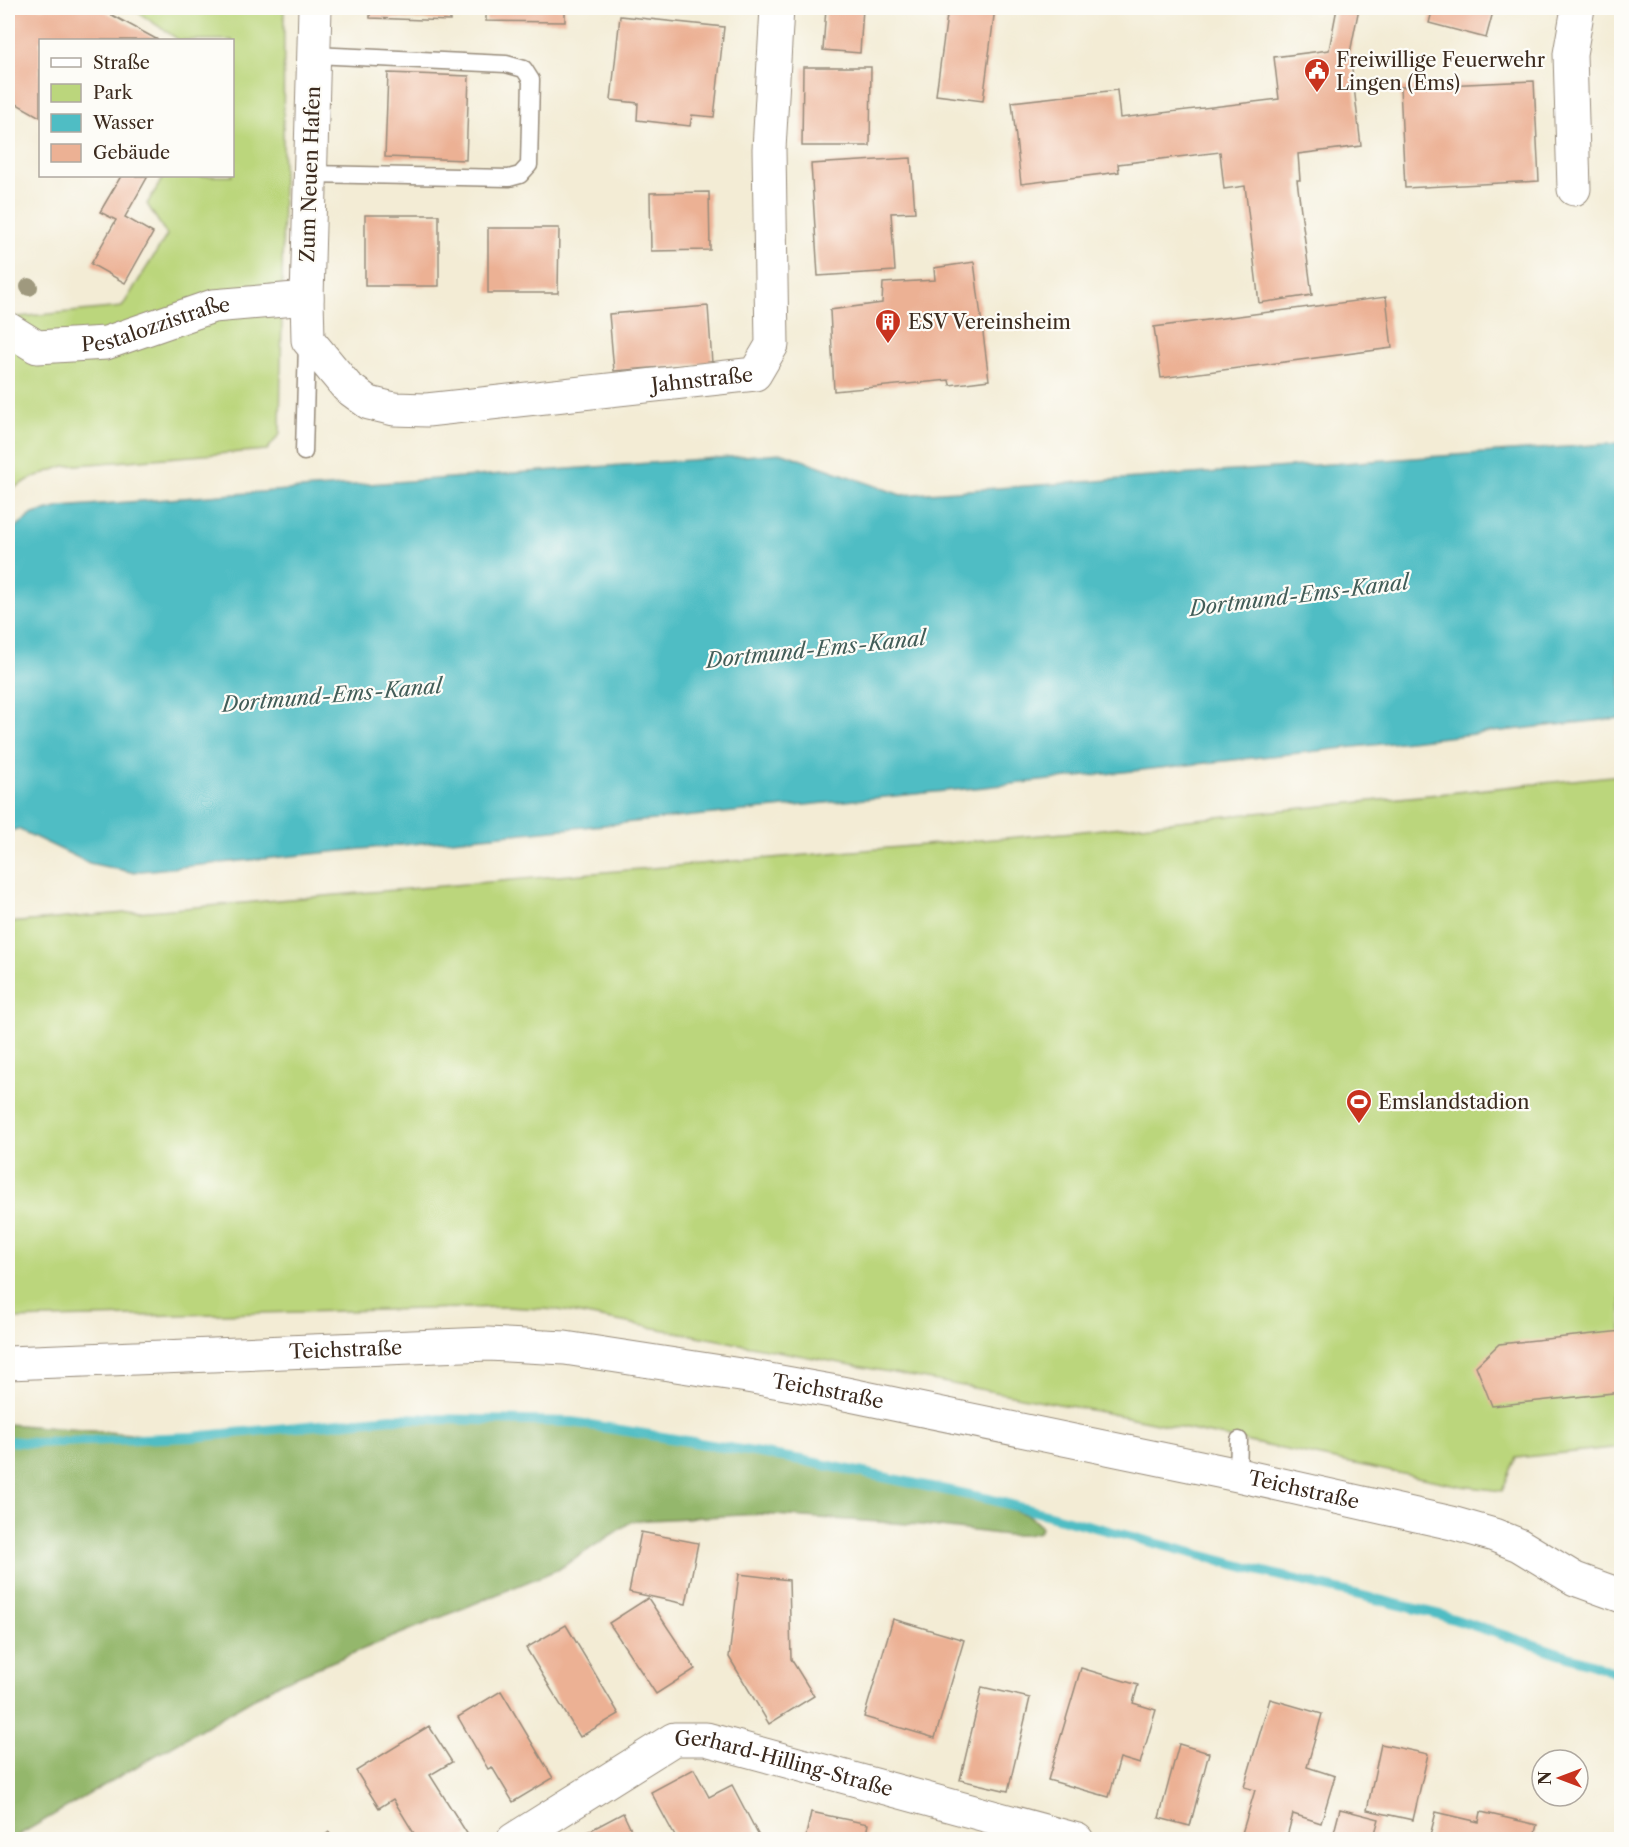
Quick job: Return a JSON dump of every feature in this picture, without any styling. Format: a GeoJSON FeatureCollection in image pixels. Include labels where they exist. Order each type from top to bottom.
{"type":"FeatureCollection","features":[{"type":"Feature","properties":{"kind":"street","name":"Zum Neuen Hafen"},"geometry":{"type":"LineString","coordinates":[[308,340],[307,298],[315,8]]}},
{"type":"Feature","properties":{"kind":"street","name":"Jahnstraße"},"geometry":{"type":"LineString","coordinates":[[308,340],[347,387],[369,403],[394,409],[427,410],[755,374],[772,345],[769,149],[777,8]]}},
{"type":"Feature","properties":{"kind":"street"},"geometry":{"type":"LineString","coordinates":[[1574,189],[1570,54],[1578,8]]}},
{"type":"Feature","properties":{"kind":"street","name":"Pestalozzistraße"},"geometry":{"type":"LineString","coordinates":[[8,329],[37,347],[106,343],[213,306],[307,298]]}},
{"type":"Feature","properties":{"kind":"street","name":"Teichstraße"},"geometry":{"type":"LineString","coordinates":[[8,1363],[488,1344],[565,1348],[836,1392],[1238,1475],[1452,1523],[1519,1545],[1575,1579],[1622,1596]]}},
{"type":"Feature","properties":{"kind":"street","name":"Gerhard-Hilling-Straße"},"geometry":{"type":"LineString","coordinates":[[513,1839],[674,1739],[705,1739],[1077,1839]]}},
{"type":"Feature","properties":{"kind":"lane"},"geometry":{"type":"LineString","coordinates":[[310,174],[509,178],[520,175],[529,165],[531,80],[524,69],[506,64],[314,55]]}},
{"type":"Feature","properties":{"kind":"lane"},"geometry":{"type":"LineString","coordinates":[[304,452],[308,340]]}},
{"type":"Feature","properties":{"kind":"lane"},"geometry":{"type":"LineString","coordinates":[[1238,1475],[1239,1440]]}},
{"type":"Feature","properties":{"kind":"green space"},"geometry":{"type":"Polygon","coordinates":[[[284,8],[280,434],[267,450],[64,466],[34,477],[8,491],[8,318],[122,307],[167,235],[147,204],[163,177],[234,177],[234,39],[178,39],[133,9],[284,8]]]}},
{"type":"Feature","properties":{"kind":"green space"},"geometry":{"type":"Polygon","coordinates":[[[1621,775],[1621,1447],[1516,1458],[1502,1491],[1461,1486],[1128,1417],[559,1310],[507,1307],[8,1319],[8,923],[1064,833],[1621,775]]]}},
{"type":"Feature","properties":{"kind":"green space"},"geometry":{"type":"Polygon","coordinates":[[[391,1420],[572,1424],[650,1436],[802,1462],[988,1501],[1030,1516],[1041,1527],[1039,1532],[1007,1535],[923,1525],[760,1514],[632,1521],[559,1569],[280,1683],[12,1839],[8,1839],[8,1424],[193,1439],[391,1420]]]}},
{"type":"Feature","properties":{"kind":"water","name":"Dortmund-Ems-Kanal"},"geometry":{"type":"Polygon","coordinates":[[[1621,443],[1621,718],[985,787],[131,872],[89,863],[18,829],[8,831],[8,533],[33,514],[61,507],[783,453],[901,495],[1621,443]]]}},
{"type":"Feature","properties":{"kind":"building"},"geometry":{"type":"Polygon","coordinates":[[[8,8],[99,8],[156,39],[39,39],[39,116],[10,100],[8,105],[8,8]]]}},
{"type":"Feature","properties":{"kind":"building"},"geometry":{"type":"Polygon","coordinates":[[[370,8],[450,8],[450,21],[370,18],[370,8]]]}},
{"type":"Feature","properties":{"kind":"building"},"geometry":{"type":"Polygon","coordinates":[[[486,8],[565,8],[565,22],[486,21],[486,8]]]}},
{"type":"Feature","properties":{"kind":"building"},"geometry":{"type":"Polygon","coordinates":[[[826,8],[863,8],[860,53],[823,50],[826,8]]]}},
{"type":"Feature","properties":{"kind":"building"},"geometry":{"type":"Polygon","coordinates":[[[948,8],[995,8],[983,101],[936,95],[948,8]]]}},
{"type":"Feature","properties":{"kind":"building","name":"Freiwillige Feuerwehr Lingen (Ems)"},"geometry":{"type":"Polygon","coordinates":[[[1337,8],[1359,8],[1350,53],[1361,146],[1298,154],[1300,180],[1297,180],[1312,295],[1259,303],[1245,186],[1224,189],[1220,152],[1118,164],[1119,172],[1021,184],[1012,102],[1117,90],[1120,118],[1279,99],[1274,57],[1329,50],[1337,8]]]}},
{"type":"Feature","properties":{"kind":"building"},"geometry":{"type":"Polygon","coordinates":[[[1433,8],[1494,8],[1486,38],[1429,23],[1433,8]]]}},
{"type":"Feature","properties":{"kind":"building"},"geometry":{"type":"Polygon","coordinates":[[[620,16],[724,27],[714,117],[692,115],[690,126],[637,120],[638,103],[611,100],[620,16]]]}},
{"type":"Feature","properties":{"kind":"building"},"geometry":{"type":"Polygon","coordinates":[[[803,67],[871,67],[870,146],[802,146],[803,67]]]}},
{"type":"Feature","properties":{"kind":"building"},"geometry":{"type":"Polygon","coordinates":[[[388,73],[469,76],[466,160],[385,157],[388,73]]]}},
{"type":"Feature","properties":{"kind":"building"},"geometry":{"type":"Polygon","coordinates":[[[1534,81],[1539,181],[1405,188],[1400,87],[1534,81]]]}},
{"type":"Feature","properties":{"kind":"building"},"geometry":{"type":"Polygon","coordinates":[[[911,158],[915,212],[891,213],[895,271],[818,276],[811,164],[911,158]]]}},
{"type":"Feature","properties":{"kind":"building"},"geometry":{"type":"Polygon","coordinates":[[[120,177],[147,177],[125,217],[153,233],[125,283],[91,264],[116,220],[100,212],[120,177]]]}},
{"type":"Feature","properties":{"kind":"building"},"geometry":{"type":"Polygon","coordinates":[[[709,192],[710,250],[651,251],[650,193],[709,192]]]}},
{"type":"Feature","properties":{"kind":"building"},"geometry":{"type":"Polygon","coordinates":[[[365,215],[439,215],[439,286],[365,286],[365,215]]]}},
{"type":"Feature","properties":{"kind":"building"},"geometry":{"type":"Polygon","coordinates":[[[488,228],[559,228],[558,293],[488,293],[488,228]]]}},
{"type":"Feature","properties":{"kind":"building","name":"ESV Vereinsheim"},"geometry":{"type":"Polygon","coordinates":[[[974,262],[989,380],[950,385],[949,380],[834,391],[830,310],[882,303],[883,283],[935,280],[934,268],[974,262]]]}},
{"type":"Feature","properties":{"kind":"building"},"geometry":{"type":"Polygon","coordinates":[[[1386,297],[1392,348],[1161,378],[1154,327],[1386,297]]]}},
{"type":"Feature","properties":{"kind":"building"},"geometry":{"type":"Polygon","coordinates":[[[708,306],[712,363],[614,371],[609,314],[708,306]]]}},
{"type":"Feature","properties":{"kind":"building"},"geometry":{"type":"Polygon","coordinates":[[[1622,1331],[1622,1392],[1492,1406],[1476,1366],[1499,1344],[1622,1331]]]}},
{"type":"Feature","properties":{"kind":"building"},"geometry":{"type":"Polygon","coordinates":[[[641,1532],[698,1543],[686,1604],[629,1592],[641,1532]]]}},
{"type":"Feature","properties":{"kind":"building"},"geometry":{"type":"Polygon","coordinates":[[[739,1574],[789,1580],[791,1659],[814,1696],[769,1724],[729,1657],[739,1574]]]}},
{"type":"Feature","properties":{"kind":"building"},"geometry":{"type":"Polygon","coordinates":[[[648,1598],[695,1669],[656,1694],[609,1623],[648,1598]]]}},
{"type":"Feature","properties":{"kind":"building"},"geometry":{"type":"Polygon","coordinates":[[[893,1619],[964,1640],[935,1738],[864,1717],[893,1619]]]}},
{"type":"Feature","properties":{"kind":"building"},"geometry":{"type":"Polygon","coordinates":[[[566,1625],[619,1714],[580,1737],[526,1648],[566,1625]]]}},
{"type":"Feature","properties":{"kind":"building"},"geometry":{"type":"Polygon","coordinates":[[[1081,1668],[1138,1685],[1133,1703],[1156,1710],[1140,1764],[1120,1758],[1109,1797],[1048,1780],[1081,1668]]]}},
{"type":"Feature","properties":{"kind":"building"},"geometry":{"type":"Polygon","coordinates":[[[982,1687],[1030,1698],[1008,1791],[960,1780],[982,1687]]]}},
{"type":"Feature","properties":{"kind":"building"},"geometry":{"type":"Polygon","coordinates":[[[501,1691],[553,1778],[513,1802],[492,1767],[488,1769],[458,1717],[501,1691]]]}},
{"type":"Feature","properties":{"kind":"building"},"geometry":{"type":"Polygon","coordinates":[[[1270,1699],[1322,1714],[1307,1767],[1335,1776],[1321,1823],[1293,1814],[1286,1840],[1240,1840],[1255,1790],[1244,1787],[1270,1699]]]}},
{"type":"Feature","properties":{"kind":"building"},"geometry":{"type":"Polygon","coordinates":[[[429,1726],[452,1762],[430,1775],[468,1835],[460,1840],[418,1840],[393,1799],[379,1808],[356,1771],[429,1726]]]}},
{"type":"Feature","properties":{"kind":"building"},"geometry":{"type":"Polygon","coordinates":[[[1179,1744],[1209,1753],[1190,1826],[1159,1818],[1179,1744]]]}},
{"type":"Feature","properties":{"kind":"building"},"geometry":{"type":"Polygon","coordinates":[[[1381,1744],[1428,1754],[1413,1820],[1367,1810],[1381,1744]]]}},
{"type":"Feature","properties":{"kind":"building"},"geometry":{"type":"Polygon","coordinates":[[[694,1769],[709,1797],[732,1785],[761,1840],[677,1840],[651,1792],[694,1769]]]}},
{"type":"Feature","properties":{"kind":"building"},"geometry":{"type":"Polygon","coordinates":[[[1340,1809],[1379,1819],[1373,1840],[1332,1840],[1340,1809]]]}},
{"type":"Feature","properties":{"kind":"building"},"geometry":{"type":"Polygon","coordinates":[[[811,1812],[868,1824],[865,1840],[805,1840],[811,1812]]]}},
{"type":"Feature","properties":{"kind":"building"},"geometry":{"type":"Polygon","coordinates":[[[1436,1812],[1479,1822],[1481,1812],[1537,1825],[1533,1840],[1429,1840],[1436,1812]]]}},
{"type":"Feature","properties":{"kind":"building"},"geometry":{"type":"Polygon","coordinates":[[[623,1813],[636,1840],[572,1840],[623,1813]]]}},
{"type":"Feature","properties":{"kind":"building"},"geometry":{"type":"Polygon","coordinates":[[[329,1832],[334,1840],[318,1840],[329,1832]]]}},
{"type":"Feature","properties":{"kind":"waterway"},"geometry":{"type":"LineString","coordinates":[[8,1441],[34,1443],[193,1437],[392,1418],[572,1422],[801,1460],[989,1499],[1260,1571],[1441,1615],[1593,1664],[1622,1676]]}},
{"type":"Feature","properties":{"kind":"place","name":"Freiwillige Feuerwehr Lingen (Ems)"},"geometry":{"type":"Point","coordinates":[1317,94]}},
{"type":"Feature","properties":{"kind":"place","name":"ESV Vereinsheim"},"geometry":{"type":"Point","coordinates":[888,345]}},
{"type":"Feature","properties":{"kind":"place","name":"Emslandstadion"},"geometry":{"type":"Point","coordinates":[1359,1125]}}]}
